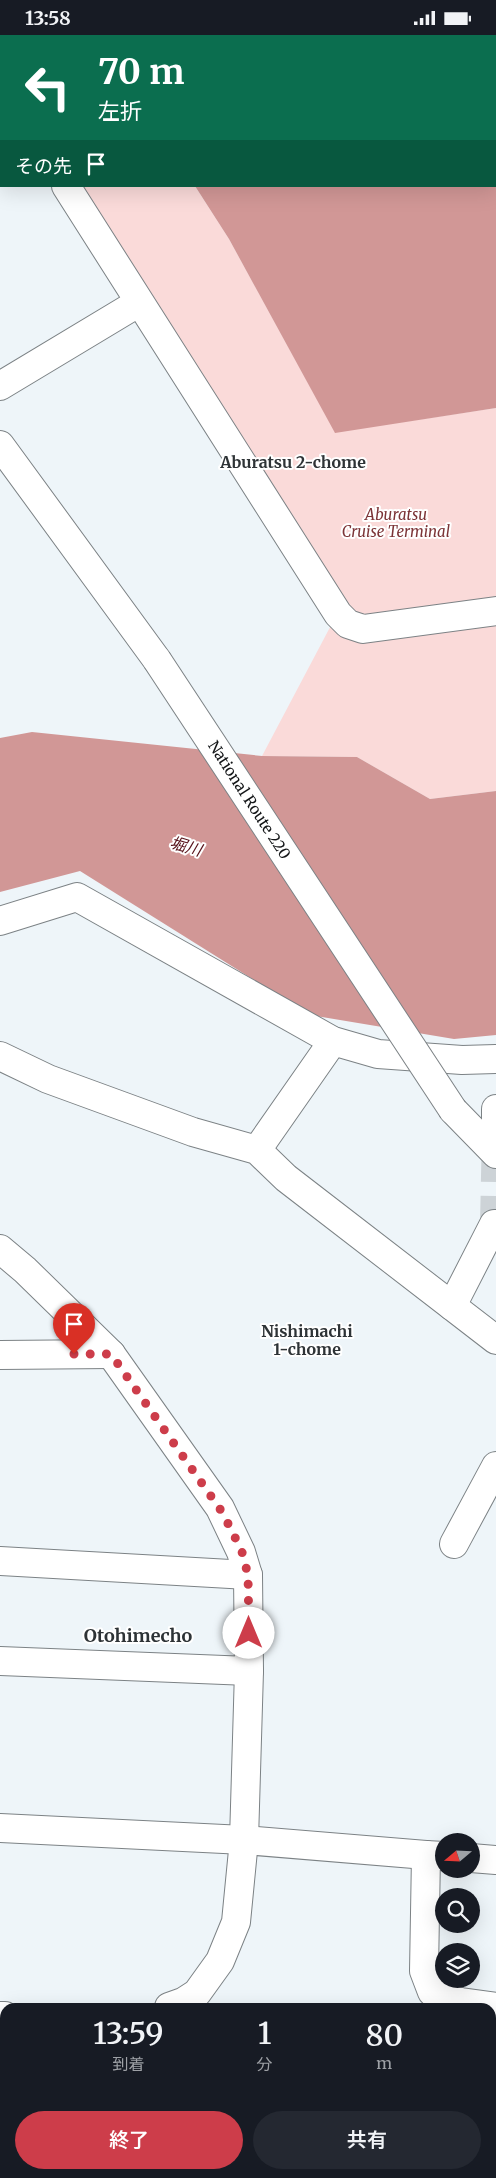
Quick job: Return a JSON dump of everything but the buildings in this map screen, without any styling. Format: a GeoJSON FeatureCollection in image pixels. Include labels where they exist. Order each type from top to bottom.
{"type":"FeatureCollection","features":[{"type":"Feature","properties":{"kind":"main road"},"geometry":{"type":"LineString","coordinates":[[67,187],[138,303],[338,614],[348,624],[363,629],[388,627],[496,611]]}},
{"type":"Feature","properties":{"kind":"main road"},"geometry":{"type":"LineString","coordinates":[[0,386],[138,303]]}},
{"type":"Feature","properties":{"kind":"main road","name":"National Route 220"},"geometry":{"type":"LineString","coordinates":[[0,445],[157,660],[453,1111],[496,1154]]}},
{"type":"Feature","properties":{"kind":"main road"},"geometry":{"type":"LineString","coordinates":[[0,921],[77,897],[333,1041],[378,1054],[462,1061],[496,1059]]}},
{"type":"Feature","properties":{"kind":"main road"},"geometry":{"type":"LineString","coordinates":[[257,1150],[333,1041]]}},
{"type":"Feature","properties":{"kind":"main road"},"geometry":{"type":"LineString","coordinates":[[0,1056],[48,1079],[193,1132],[257,1150],[286,1178],[496,1340]]}},
{"type":"Feature","properties":{"kind":"main road"},"geometry":{"type":"LineString","coordinates":[[496,1109],[496,1121]]}},
{"type":"Feature","properties":{"kind":"main road"},"geometry":{"type":"LineString","coordinates":[[452,1306],[494,1224]]}},
{"type":"Feature","properties":{"kind":"main road"},"geometry":{"type":"LineString","coordinates":[[0,1249],[12,1257],[111,1354],[220,1509],[242,1552],[248,1575],[249,1671],[244,1840],[236,1922],[220,1961],[196,1993],[180,2003]]}},
{"type":"Feature","properties":{"kind":"main road"},"geometry":{"type":"LineString","coordinates":[[0,1355],[111,1354]]}},
{"type":"Feature","properties":{"kind":"main road"},"geometry":{"type":"LineString","coordinates":[[454,1544],[496,1466]]}},
{"type":"Feature","properties":{"kind":"main road"},"geometry":{"type":"LineString","coordinates":[[0,1561],[248,1575]]}},
{"type":"Feature","properties":{"kind":"main road"},"geometry":{"type":"LineString","coordinates":[[0,1661],[249,1671]]}},
{"type":"Feature","properties":{"kind":"main road"},"geometry":{"type":"LineString","coordinates":[[0,1827],[244,1840],[435,1856],[424,1971],[432,1991],[438,1997],[468,2003]]}},
{"type":"Feature","properties":{"kind":"main road"},"geometry":{"type":"LineString","coordinates":[[480,1859],[496,1860]]}},
{"type":"Feature","properties":{"kind":"green space","name":"Aburatsu Cruise Terminal"},"geometry":{"type":"Polygon","coordinates":[[[67,187],[196,187],[229,239],[335,432],[496,408],[496,791],[430,799],[357,757],[262,756],[337,614],[67,187]]]}},
{"type":"Feature","properties":{"kind":"water"},"geometry":{"type":"Polygon","coordinates":[[[196,187],[496,187],[496,408],[335,433],[229,239],[196,187]]]}},
{"type":"Feature","properties":{"kind":"water","name":"堀川"},"geometry":{"type":"Polygon","coordinates":[[[32,732],[262,756],[357,757],[430,799],[496,791],[496,1035],[454,1039],[310,1015],[80,871],[0,892],[0,738],[32,732]]]}},
{"type":"Feature","properties":{"kind":"tunnel"},"geometry":{"type":"LineString","coordinates":[[494,1224],[496,1130]]}},
{"type":"Feature","properties":{"kind":"district","name":"Aburatsu 2-chome"},"geometry":{"type":"Point","coordinates":[293,462]}},
{"type":"Feature","properties":{"kind":"district","name":"Nishimachi 1-chome"},"geometry":{"type":"Point","coordinates":[307,1340]}},
{"type":"Feature","properties":{"kind":"district","name":"Otohimecho"},"geometry":{"type":"Point","coordinates":[138,1636]}},
{"type":"Feature","properties":{"kind":"route"},"geometry":{"type":"LineString","coordinates":[[74,1354],[111,1354],[220,1509],[242,1552],[248,1575],[249,1633]]}}]}
